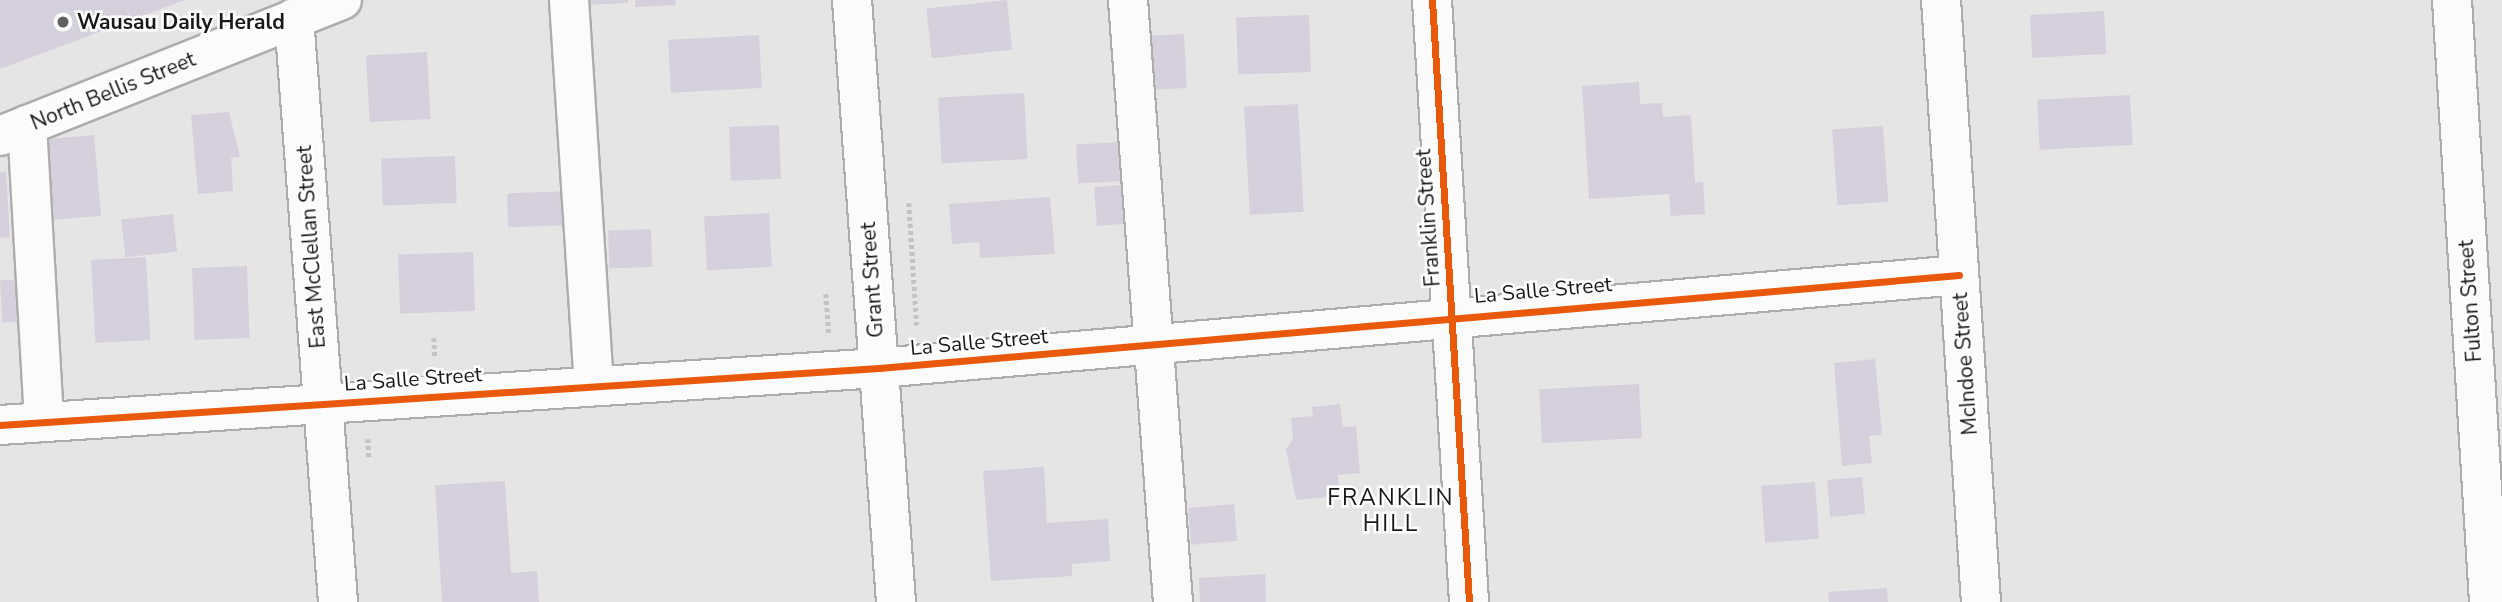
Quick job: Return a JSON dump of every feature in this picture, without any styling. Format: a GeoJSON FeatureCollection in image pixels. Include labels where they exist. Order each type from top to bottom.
{"type":"FeatureCollection","features":[{"type":"Feature","properties":{"kind":"street","name":"North Bellis Street"},"geometry":{"type":"LineString","coordinates":[[14,131],[342,0]]}},
{"type":"Feature","properties":{"kind":"street"},"geometry":{"type":"LineString","coordinates":[[569,0],[594,384]]}},
{"type":"Feature","properties":{"kind":"street","name":"Grant Street"},"geometry":{"type":"LineString","coordinates":[[852,0],[895,602]]}},
{"type":"Feature","properties":{"kind":"street"},"geometry":{"type":"LineString","coordinates":[[1128,0],[1173,602]]}},
{"type":"Feature","properties":{"kind":"street","name":"Franklin Street"},"geometry":{"type":"LineString","coordinates":[[1432,0],[1469,602]]}},
{"type":"Feature","properties":{"kind":"street","name":"McIndoe Street"},"geometry":{"type":"LineString","coordinates":[[1941,0],[1981,602]]}},
{"type":"Feature","properties":{"kind":"street","name":"Fulton Street"},"geometry":{"type":"LineString","coordinates":[[2452,0],[2489,602]]}},
{"type":"Feature","properties":{"kind":"street","name":"East McClellan Street"},"geometry":{"type":"LineString","coordinates":[[294,18],[338,602]]}},
{"type":"Feature","properties":{"kind":"street"},"geometry":{"type":"LineString","coordinates":[[14,131],[44,422]]}},
{"type":"Feature","properties":{"kind":"street","name":"La Salle Street"},"geometry":{"type":"LineString","coordinates":[[0,425],[594,384],[879,368],[1959,275]]}},
{"type":"Feature","properties":{"kind":"path"},"geometry":{"type":"LineString","coordinates":[[909,203],[918,341]]}},
{"type":"Feature","properties":{"kind":"path"},"geometry":{"type":"LineString","coordinates":[[825,294],[829,341]]}},
{"type":"Feature","properties":{"kind":"path"},"geometry":{"type":"LineString","coordinates":[[434,338],[435,352]]}},
{"type":"Feature","properties":{"kind":"path"},"geometry":{"type":"LineString","coordinates":[[368,439],[369,457]]}},
{"type":"Feature","properties":{"kind":"building","name":"Wausau Daily Herald"},"geometry":{"type":"Polygon","coordinates":[[[0,0],[185,0],[0,69],[0,0]]]}},
{"type":"Feature","properties":{"kind":"building"},"geometry":{"type":"Polygon","coordinates":[[[584,0],[628,0],[628,3],[584,5],[584,0]]]}},
{"type":"Feature","properties":{"kind":"building"},"geometry":{"type":"Polygon","coordinates":[[[635,0],[675,0],[676,5],[635,7],[635,0]]]}},
{"type":"Feature","properties":{"kind":"building"},"geometry":{"type":"Polygon","coordinates":[[[1007,0],[1012,50],[932,58],[926,8],[1007,0]]]}},
{"type":"Feature","properties":{"kind":"building"},"geometry":{"type":"Polygon","coordinates":[[[2104,11],[2106,54],[2032,58],[2030,15],[2104,11]]]}},
{"type":"Feature","properties":{"kind":"building"},"geometry":{"type":"Polygon","coordinates":[[[1309,15],[1311,72],[1238,75],[1236,18],[1309,15]]]}},
{"type":"Feature","properties":{"kind":"building"},"geometry":{"type":"Polygon","coordinates":[[[1184,34],[1187,88],[1152,90],[1149,36],[1184,34]]]}},
{"type":"Feature","properties":{"kind":"building"},"geometry":{"type":"Polygon","coordinates":[[[759,35],[762,88],[671,93],[668,40],[759,35]]]}},
{"type":"Feature","properties":{"kind":"building"},"geometry":{"type":"Polygon","coordinates":[[[427,52],[431,119],[370,122],[366,55],[427,52]]]}},
{"type":"Feature","properties":{"kind":"building"},"geometry":{"type":"Polygon","coordinates":[[[1639,82],[1640,104],[1662,103],[1663,117],[1691,115],[1695,183],[1703,182],[1705,214],[1671,216],[1669,194],[1589,199],[1582,86],[1639,82]]]}},
{"type":"Feature","properties":{"kind":"building"},"geometry":{"type":"Polygon","coordinates":[[[1024,93],[1027,159],[942,163],[938,98],[1024,93]]]}},
{"type":"Feature","properties":{"kind":"building"},"geometry":{"type":"Polygon","coordinates":[[[2130,95],[2133,145],[2040,150],[2037,100],[2130,95]]]}},
{"type":"Feature","properties":{"kind":"building"},"geometry":{"type":"Polygon","coordinates":[[[1298,104],[1304,212],[1250,215],[1244,107],[1298,104]]]}},
{"type":"Feature","properties":{"kind":"building"},"geometry":{"type":"Polygon","coordinates":[[[229,112],[240,157],[231,158],[233,191],[198,194],[191,115],[229,112]]]}},
{"type":"Feature","properties":{"kind":"building"},"geometry":{"type":"Polygon","coordinates":[[[779,125],[781,179],[731,181],[729,127],[779,125]]]}},
{"type":"Feature","properties":{"kind":"building"},"geometry":{"type":"Polygon","coordinates":[[[1883,126],[1888,202],[1837,205],[1832,130],[1883,126]]]}},
{"type":"Feature","properties":{"kind":"building"},"geometry":{"type":"Polygon","coordinates":[[[94,135],[101,216],[54,220],[47,139],[94,135]]]}},
{"type":"Feature","properties":{"kind":"building"},"geometry":{"type":"Polygon","coordinates":[[[1123,142],[1125,181],[1078,183],[1076,144],[1123,142]]]}},
{"type":"Feature","properties":{"kind":"building"},"geometry":{"type":"Polygon","coordinates":[[[455,156],[457,203],[383,206],[381,159],[455,156]]]}},
{"type":"Feature","properties":{"kind":"building"},"geometry":{"type":"Polygon","coordinates":[[[0,172],[6,172],[10,237],[0,238],[0,172]]]}},
{"type":"Feature","properties":{"kind":"building"},"geometry":{"type":"Polygon","coordinates":[[[1136,184],[1139,223],[1097,226],[1094,187],[1136,184]]]}},
{"type":"Feature","properties":{"kind":"building"},"geometry":{"type":"Polygon","coordinates":[[[572,191],[573,225],[508,227],[507,193],[572,191]]]}},
{"type":"Feature","properties":{"kind":"building"},"geometry":{"type":"Polygon","coordinates":[[[1050,197],[1055,254],[980,258],[979,242],[952,244],[949,204],[1050,197]]]}},
{"type":"Feature","properties":{"kind":"building"},"geometry":{"type":"Polygon","coordinates":[[[769,213],[772,267],[707,270],[704,216],[769,213]]]}},
{"type":"Feature","properties":{"kind":"building"},"geometry":{"type":"Polygon","coordinates":[[[173,214],[177,252],[125,257],[121,219],[173,214]]]}},
{"type":"Feature","properties":{"kind":"building"},"geometry":{"type":"Polygon","coordinates":[[[651,229],[652,267],[609,268],[608,231],[651,229]]]}},
{"type":"Feature","properties":{"kind":"building"},"geometry":{"type":"Polygon","coordinates":[[[473,252],[475,311],[400,314],[398,255],[473,252]]]}},
{"type":"Feature","properties":{"kind":"building"},"geometry":{"type":"Polygon","coordinates":[[[146,257],[150,340],[95,343],[91,260],[146,257]]]}},
{"type":"Feature","properties":{"kind":"building"},"geometry":{"type":"Polygon","coordinates":[[[247,266],[250,338],[195,340],[192,268],[247,266]]]}},
{"type":"Feature","properties":{"kind":"building"},"geometry":{"type":"Polygon","coordinates":[[[29,279],[31,321],[2,322],[0,281],[29,279]]]}},
{"type":"Feature","properties":{"kind":"building"},"geometry":{"type":"Polygon","coordinates":[[[1875,359],[1882,435],[1869,436],[1872,463],[1842,466],[1834,363],[1875,359]]]}},
{"type":"Feature","properties":{"kind":"building"},"geometry":{"type":"Polygon","coordinates":[[[1639,384],[1642,438],[1542,443],[1539,389],[1639,384]]]}},
{"type":"Feature","properties":{"kind":"building"},"geometry":{"type":"Polygon","coordinates":[[[1340,404],[1343,427],[1356,426],[1360,473],[1338,475],[1339,496],[1296,500],[1286,449],[1293,439],[1291,418],[1313,416],[1312,407],[1340,404]]]}},
{"type":"Feature","properties":{"kind":"building"},"geometry":{"type":"Polygon","coordinates":[[[1044,467],[1047,523],[1108,519],[1110,561],[1072,564],[1072,576],[991,581],[983,471],[1044,467]]]}},
{"type":"Feature","properties":{"kind":"building"},"geometry":{"type":"Polygon","coordinates":[[[1862,477],[1865,514],[1830,517],[1827,480],[1862,477]]]}},
{"type":"Feature","properties":{"kind":"building"},"geometry":{"type":"Polygon","coordinates":[[[505,481],[511,573],[537,571],[539,602],[442,602],[435,485],[505,481]]]}},
{"type":"Feature","properties":{"kind":"building"},"geometry":{"type":"Polygon","coordinates":[[[1815,482],[1819,539],[1765,543],[1761,486],[1815,482]]]}},
{"type":"Feature","properties":{"kind":"building"},"geometry":{"type":"Polygon","coordinates":[[[1234,504],[1237,541],[1191,545],[1188,508],[1234,504]]]}},
{"type":"Feature","properties":{"kind":"building"},"geometry":{"type":"Polygon","coordinates":[[[1265,574],[1266,602],[1200,602],[1199,578],[1265,574]]]}},
{"type":"Feature","properties":{"kind":"building"},"geometry":{"type":"Polygon","coordinates":[[[1887,588],[1888,602],[1829,602],[1828,592],[1887,588]]]}},
{"type":"Feature","properties":{"kind":"cycle path"},"geometry":{"type":"LineString","coordinates":[[1432,0],[1469,602]]}},
{"type":"Feature","properties":{"kind":"cycle path"},"geometry":{"type":"LineString","coordinates":[[0,425],[879,368],[1959,275]]}},
{"type":"Feature","properties":{"kind":"place","name":"Wausau Daily Herald"},"geometry":{"type":"Point","coordinates":[63,22]}},
{"type":"Feature","properties":{"kind":"district","name":"FRANKLIN HILL"},"geometry":{"type":"Point","coordinates":[1391,511]}}]}
